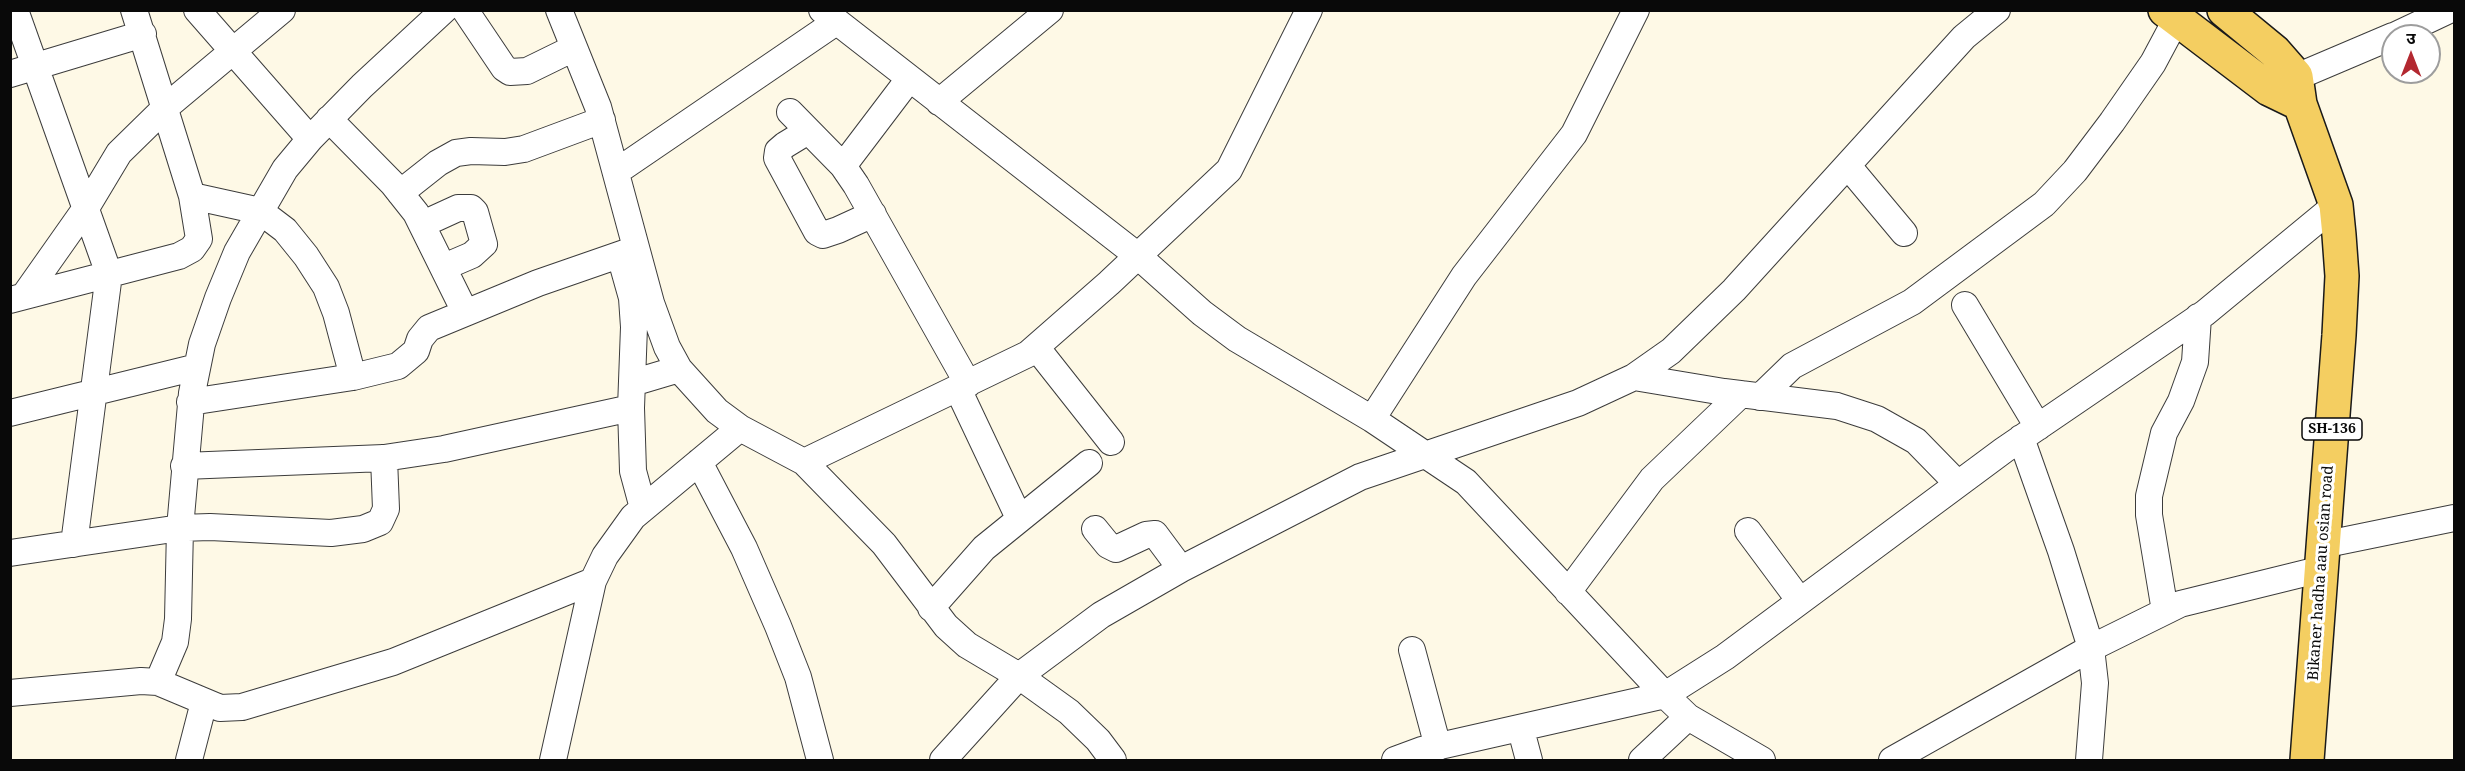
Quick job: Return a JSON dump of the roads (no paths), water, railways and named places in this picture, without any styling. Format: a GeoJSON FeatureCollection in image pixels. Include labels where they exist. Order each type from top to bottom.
{"type":"FeatureCollection","features":[{"type":"Feature","properties":{"kind":"main road","name":"Bikaner hadha aau osian road"},"geometry":{"type":"LineString","coordinates":[[2224,10],[2276,52],[2288,90],[2336,205],[2342,276],[2340,323],[2307,760]]}},
{"type":"Feature","properties":{"kind":"main road"},"geometry":{"type":"LineString","coordinates":[[2171,14],[2288,90]]}},
{"type":"Feature","properties":{"kind":"street"},"geometry":{"type":"LineString","coordinates":[[15,10],[22,71],[86,207],[109,274],[91,393],[74,544]]}},
{"type":"Feature","properties":{"kind":"street"},"geometry":{"type":"LineString","coordinates":[[197,10],[231,52],[310,139]]}},
{"type":"Feature","properties":{"kind":"street"},"geometry":{"type":"LineString","coordinates":[[17,298],[86,207],[119,153],[166,107],[282,10]]}},
{"type":"Feature","properties":{"kind":"street"},"geometry":{"type":"LineString","coordinates":[[158,682],[175,642],[180,528],[190,402],[197,367],[218,298],[237,252],[285,169],[310,139],[444,10]]}},
{"type":"Feature","properties":{"kind":"street"},"geometry":{"type":"LineString","coordinates":[[465,10],[504,68],[510,72],[527,70],[574,48]]}},
{"type":"Feature","properties":{"kind":"street"},"geometry":{"type":"LineString","coordinates":[[559,10],[602,120],[616,172],[628,252],[634,327],[631,395],[633,471],[643,508]]}},
{"type":"Feature","properties":{"kind":"street"},"geometry":{"type":"LineString","coordinates":[[939,102],[1050,10]]}},
{"type":"Feature","properties":{"kind":"street"},"geometry":{"type":"LineString","coordinates":[[804,462],[1006,367],[1036,347],[1138,256],[1229,170],[1309,10]]}},
{"type":"Feature","properties":{"kind":"street"},"geometry":{"type":"LineString","coordinates":[[1372,419],[1464,276],[1574,134],[1636,10]]}},
{"type":"Feature","properties":{"kind":"street"},"geometry":{"type":"LineString","coordinates":[[943,760],[1019,676],[1101,615],[1181,569],[1360,477],[1429,456],[1578,403],[1634,377],[1671,351],[1734,290],[1964,37],[1997,10]]}},
{"type":"Feature","properties":{"kind":"street"},"geometry":{"type":"LineString","coordinates":[[2419,24],[2449,10]]}},
{"type":"Feature","properties":{"kind":"street"},"geometry":{"type":"LineString","coordinates":[[1568,592],[1652,479],[1750,396],[1792,366],[1912,302],[2044,204],[2075,171],[2153,63],[2171,14]]}},
{"type":"Feature","properties":{"kind":"street"},"geometry":{"type":"LineString","coordinates":[[616,172],[829,16],[1138,256],[1202,313],[1237,339],[1372,419],[1466,482],[1665,695],[1688,717],[1751,758]]}},
{"type":"Feature","properties":{"kind":"street"},"geometry":{"type":"LineString","coordinates":[[17,298],[179,256],[192,249],[199,239],[199,226],[192,196],[139,22],[22,71]]}},
{"type":"Feature","properties":{"kind":"street"},"geometry":{"type":"LineString","coordinates":[[2288,90],[2381,42]]}},
{"type":"Feature","properties":{"kind":"street"},"geometry":{"type":"LineString","coordinates":[[843,166],[909,79]]}},
{"type":"Feature","properties":{"kind":"street"},"geometry":{"type":"LineString","coordinates":[[790,112],[843,166],[873,214],[963,387],[1019,518]]}},
{"type":"Feature","properties":{"kind":"street"},"geometry":{"type":"LineString","coordinates":[[329,119],[400,192],[423,224],[465,312]]}},
{"type":"Feature","properties":{"kind":"street"},"geometry":{"type":"LineString","coordinates":[[400,192],[438,163],[456,153],[505,152],[524,149],[602,120]]}},
{"type":"Feature","properties":{"kind":"street"},"geometry":{"type":"LineString","coordinates":[[808,131],[778,151],[777,158],[817,232],[823,235],[873,214]]}},
{"type":"Feature","properties":{"kind":"street"},"geometry":{"type":"LineString","coordinates":[[1848,166],[1904,233]]}},
{"type":"Feature","properties":{"kind":"street"},"geometry":{"type":"LineString","coordinates":[[192,196],[236,204],[260,212],[285,230],[318,273],[336,313],[353,377]]}},
{"type":"Feature","properties":{"kind":"street"},"geometry":{"type":"LineString","coordinates":[[1395,760],[1665,695],[1725,657],[1958,484],[2198,317],[2336,205]]}},
{"type":"Feature","properties":{"kind":"street"},"geometry":{"type":"LineString","coordinates":[[423,224],[458,208],[471,207],[475,212],[484,244],[472,255],[444,267]]}},
{"type":"Feature","properties":{"kind":"street"},"geometry":{"type":"LineString","coordinates":[[190,402],[353,377],[403,363],[416,351],[420,339],[429,328],[465,312],[628,252]]}},
{"type":"Feature","properties":{"kind":"street"},"geometry":{"type":"LineString","coordinates":[[628,252],[667,348],[679,369],[717,411],[740,428],[804,462],[884,544],[946,626],[967,645],[1019,676],[1069,712],[1098,740],[1113,760]]}},
{"type":"Feature","properties":{"kind":"street"},"geometry":{"type":"LineString","coordinates":[[1965,305],[2029,433],[2061,551],[2091,648],[2095,683],[2089,760]]}},
{"type":"Feature","properties":{"kind":"street"},"geometry":{"type":"LineString","coordinates":[[2165,611],[2149,515],[2149,496],[2164,433],[2181,401],[2195,362],[2198,317]]}},
{"type":"Feature","properties":{"kind":"street"},"geometry":{"type":"LineString","coordinates":[[1036,347],[1111,442]]}},
{"type":"Feature","properties":{"kind":"street"},"geometry":{"type":"LineString","coordinates":[[10,412],[197,367]]}},
{"type":"Feature","properties":{"kind":"street"},"geometry":{"type":"LineString","coordinates":[[184,465],[384,458],[444,449],[631,395],[679,369]]}},
{"type":"Feature","properties":{"kind":"street"},"geometry":{"type":"LineString","coordinates":[[1634,377],[1750,396],[1837,406],[1877,419],[1916,441],[1958,484]]}},
{"type":"Feature","properties":{"kind":"street"},"geometry":{"type":"LineString","coordinates":[[553,760],[593,581],[619,535],[643,508],[740,428]]}},
{"type":"Feature","properties":{"kind":"street"},"geometry":{"type":"LineString","coordinates":[[10,553],[180,528],[210,527],[331,533],[363,529],[380,522],[386,509],[384,458]]}},
{"type":"Feature","properties":{"kind":"street"},"geometry":{"type":"LineString","coordinates":[[699,462],[744,548],[782,636],[798,677],[820,760]]}},
{"type":"Feature","properties":{"kind":"street"},"geometry":{"type":"LineString","coordinates":[[931,608],[984,548],[1089,463]]}},
{"type":"Feature","properties":{"kind":"street"},"geometry":{"type":"LineString","coordinates":[[1892,760],[2091,648],[2180,604],[2322,557],[2454,518]]}},
{"type":"Feature","properties":{"kind":"street"},"geometry":{"type":"LineString","coordinates":[[1095,530],[1108,545],[1116,549],[1146,535],[1155,534],[1181,569]]}},
{"type":"Feature","properties":{"kind":"street"},"geometry":{"type":"LineString","coordinates":[[1748,531],[1800,601]]}},
{"type":"Feature","properties":{"kind":"street"},"geometry":{"type":"LineString","coordinates":[[10,693],[141,681],[158,682],[220,708],[242,707],[355,675],[593,581]]}},
{"type":"Feature","properties":{"kind":"street"},"geometry":{"type":"LineString","coordinates":[[1412,650],[1427,753]]}},
{"type":"Feature","properties":{"kind":"street"},"geometry":{"type":"LineString","coordinates":[[189,760],[204,702]]}},
{"type":"Feature","properties":{"kind":"street"},"geometry":{"type":"LineString","coordinates":[[1642,760],[1688,717]]}},
{"type":"Feature","properties":{"kind":"street"},"geometry":{"type":"LineString","coordinates":[[1521,729],[1529,760]]}}]}
